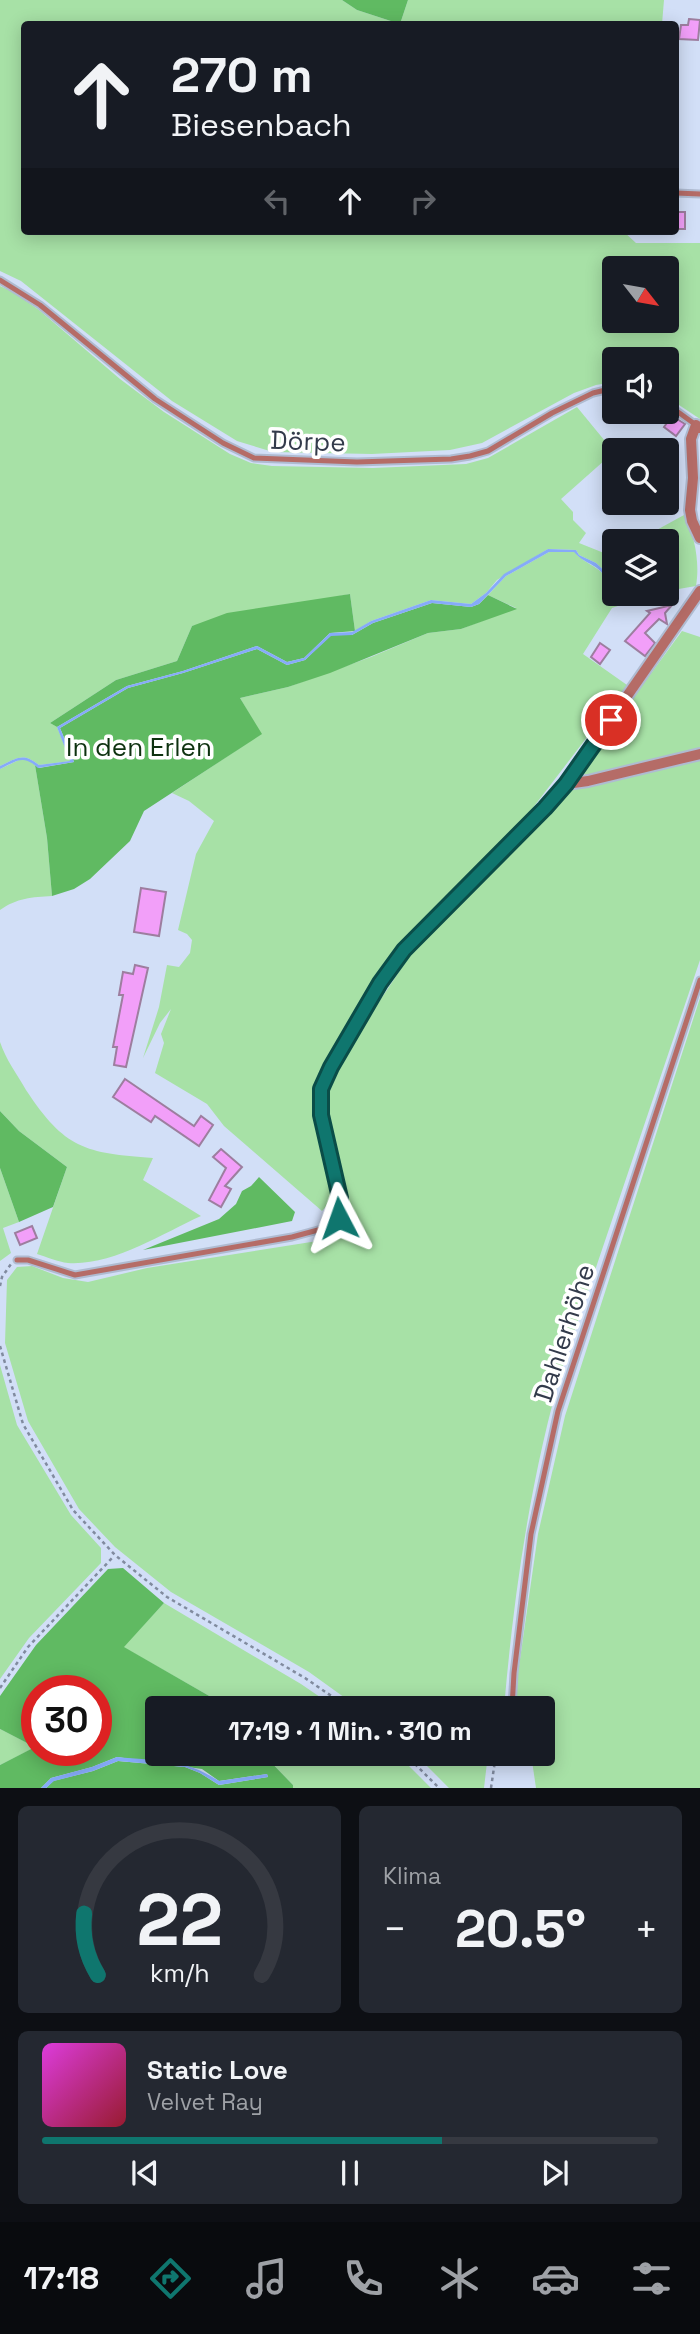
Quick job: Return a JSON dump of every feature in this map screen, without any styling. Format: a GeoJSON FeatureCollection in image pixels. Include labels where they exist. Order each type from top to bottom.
{"type":"FeatureCollection","features":[{"type":"Feature","properties":{"kind":"street"},"geometry":{"type":"LineString","coordinates":[[698,426],[691,439],[693,478],[690,510],[700,538]]}},
{"type":"Feature","properties":{"kind":"street"},"geometry":{"type":"LineString","coordinates":[[329,1227],[339,1218],[340,1198],[321,1115],[321,1089],[380,983],[404,950],[566,784],[700,591]]}},
{"type":"Feature","properties":{"kind":"street"},"geometry":{"type":"LineString","coordinates":[[566,784],[700,754]]}},
{"type":"Feature","properties":{"kind":"lane"},"geometry":{"type":"LineString","coordinates":[[679,193],[700,194]]}},
{"type":"Feature","properties":{"kind":"lane","name":"Dörpe"},"geometry":{"type":"LineString","coordinates":[[0,280],[40,305],[155,399],[223,443],[254,458],[272,461],[357,462],[470,456],[488,451],[593,393],[602,391]]}},
{"type":"Feature","properties":{"kind":"lane"},"geometry":{"type":"LineString","coordinates":[[679,413],[698,426]]}},
{"type":"Feature","properties":{"kind":"lane","name":"Dahlerhöhe"},"geometry":{"type":"LineString","coordinates":[[513,1696],[531,1534],[558,1411],[700,980]]}},
{"type":"Feature","properties":{"kind":"lane"},"geometry":{"type":"LineString","coordinates":[[17,1260],[28,1260],[75,1275],[252,1244],[329,1227]]}},
{"type":"Feature","properties":{"kind":"path"},"geometry":{"type":"LineString","coordinates":[[0,1286],[8,1266],[17,1260]]}},
{"type":"Feature","properties":{"kind":"path"},"geometry":{"type":"LineString","coordinates":[[0,1346],[23,1424],[73,1510],[115,1555],[167,1597],[306,1678],[332,1696]]}},
{"type":"Feature","properties":{"kind":"path"},"geometry":{"type":"LineString","coordinates":[[0,1688],[28,1647],[115,1555]]}},
{"type":"Feature","properties":{"kind":"path"},"geometry":{"type":"LineString","coordinates":[[417,1766],[439,1788]]}},
{"type":"Feature","properties":{"kind":"path"},"geometry":{"type":"LineString","coordinates":[[491,1788],[494,1766]]}},
{"type":"Feature","properties":{"kind":"green space"},"geometry":{"type":"Polygon","coordinates":[[[0,0],[342,0],[357,10],[391,21],[21,21],[21,235],[627,235],[636,243],[700,243],[700,419],[679,405],[679,347],[602,347],[602,384],[574,393],[482,443],[450,450],[372,454],[273,452],[237,441],[172,401],[21,281],[0,271],[0,0]]]}},
{"type":"Feature","properties":{"kind":"green space"},"geometry":{"type":"Polygon","coordinates":[[[342,0],[408,0],[401,21],[391,21],[357,10],[342,0]]]}},
{"type":"Feature","properties":{"kind":"green space"},"geometry":{"type":"Polygon","coordinates":[[[408,0],[664,0],[662,21],[401,21],[408,0]]]}},
{"type":"Feature","properties":{"kind":"green space"},"geometry":{"type":"Polygon","coordinates":[[[0,286],[39,310],[120,379],[164,412],[230,454],[251,463],[272,466],[373,468],[466,464],[488,458],[577,407],[602,438],[602,463],[561,499],[573,512],[573,520],[586,533],[579,543],[602,552],[602,569],[579,555],[576,550],[548,549],[497,580],[471,604],[431,600],[371,621],[355,631],[350,594],[192,626],[177,661],[116,680],[50,723],[57,727],[71,761],[39,765],[24,757],[0,766],[0,286]]]}},
{"type":"Feature","properties":{"kind":"green space"},"geometry":{"type":"Polygon","coordinates":[[[684,515],[696,550],[696,586],[679,589],[679,529],[658,529],[684,515]]]}},
{"type":"Feature","properties":{"kind":"green space"},"geometry":{"type":"Polygon","coordinates":[[[549,552],[575,552],[599,570],[602,573],[602,606],[618,606],[612,608],[583,654],[627,685],[522,822],[401,945],[373,983],[314,1089],[314,1112],[332,1200],[322,1211],[224,1126],[207,1104],[155,1073],[164,1043],[161,1034],[171,1009],[160,1023],[143,1058],[159,1007],[167,965],[179,967],[190,953],[192,940],[178,930],[196,854],[214,821],[189,801],[172,793],[261,734],[240,698],[288,687],[428,633],[461,629],[516,608],[488,595],[506,576],[549,552]]]}},
{"type":"Feature","properties":{"kind":"green space"},"geometry":{"type":"Polygon","coordinates":[[[350,594],[355,631],[330,633],[304,658],[287,662],[257,646],[183,671],[127,686],[57,727],[50,723],[116,680],[177,661],[192,626],[227,613],[350,594]]]}},
{"type":"Feature","properties":{"kind":"green space","name":"In den Erlen"},"geometry":{"type":"Polygon","coordinates":[[[488,595],[517,609],[461,629],[428,633],[330,673],[288,687],[240,698],[262,734],[144,811],[130,841],[90,879],[74,889],[52,896],[47,838],[35,765],[39,768],[74,762],[60,728],[128,688],[257,649],[287,665],[305,660],[331,635],[352,635],[373,623],[432,603],[471,607],[479,604],[488,595]]]}},
{"type":"Feature","properties":{"kind":"green space"},"geometry":{"type":"Polygon","coordinates":[[[682,631],[700,637],[700,749],[586,775],[579,772],[682,631]]]}},
{"type":"Feature","properties":{"kind":"green space"},"geometry":{"type":"Polygon","coordinates":[[[21,759],[29,760],[35,765],[47,838],[52,896],[25,899],[0,910],[0,769],[21,759]]]}},
{"type":"Feature","properties":{"kind":"green space"},"geometry":{"type":"Polygon","coordinates":[[[700,759],[700,960],[564,1362],[552,1405],[525,1534],[505,1696],[342,1696],[309,1672],[171,1592],[115,1547],[79,1509],[28,1421],[5,1343],[7,1280],[17,1267],[32,1266],[63,1278],[88,1282],[147,1268],[330,1239],[349,1226],[329,1112],[330,1084],[346,1051],[419,942],[531,830],[556,801],[572,790],[700,759]]]}},
{"type":"Feature","properties":{"kind":"green space"},"geometry":{"type":"Polygon","coordinates":[[[700,998],[700,1788],[536,1788],[533,1766],[555,1766],[555,1696],[517,1696],[518,1673],[538,1534],[565,1416],[700,998]]]}},
{"type":"Feature","properties":{"kind":"green space"},"geometry":{"type":"Polygon","coordinates":[[[0,1042],[26,1090],[40,1110],[65,1136],[93,1150],[153,1158],[143,1180],[201,1216],[119,1254],[85,1263],[56,1261],[37,1254],[67,1167],[19,1131],[0,1111],[0,1042]]]}},
{"type":"Feature","properties":{"kind":"green space"},"geometry":{"type":"Polygon","coordinates":[[[0,1111],[19,1131],[67,1167],[53,1207],[19,1222],[0,1168],[0,1111]]]}},
{"type":"Feature","properties":{"kind":"green space"},"geometry":{"type":"Polygon","coordinates":[[[0,1168],[19,1222],[3,1228],[11,1253],[0,1261],[0,1168]]]}},
{"type":"Feature","properties":{"kind":"green space"},"geometry":{"type":"Polygon","coordinates":[[[259,1177],[295,1212],[292,1221],[143,1250],[219,1219],[236,1204],[242,1191],[259,1177]]]}},
{"type":"Feature","properties":{"kind":"green space"},"geometry":{"type":"Polygon","coordinates":[[[0,1365],[17,1425],[71,1515],[101,1548],[101,1563],[29,1638],[0,1679],[0,1365]]]}},
{"type":"Feature","properties":{"kind":"green space"},"geometry":{"type":"Polygon","coordinates":[[[123,1568],[164,1603],[124,1647],[209,1696],[145,1696],[145,1761],[117,1757],[112,1759],[112,1675],[21,1675],[21,1740],[0,1729],[0,1696],[36,1645],[108,1569],[123,1568]]]}},
{"type":"Feature","properties":{"kind":"green space"},"geometry":{"type":"Polygon","coordinates":[[[164,1603],[318,1696],[209,1696],[123,1647],[164,1603]]]}},
{"type":"Feature","properties":{"kind":"green space"},"geometry":{"type":"Polygon","coordinates":[[[0,1729],[21,1740],[21,1754],[0,1765],[0,1729]]]}},
{"type":"Feature","properties":{"kind":"green space"},"geometry":{"type":"Polygon","coordinates":[[[21,1754],[21,1766],[94,1766],[51,1778],[41,1788],[0,1788],[0,1765],[21,1754]]]}},
{"type":"Feature","properties":{"kind":"green space"},"geometry":{"type":"Polygon","coordinates":[[[118,1761],[145,1763],[145,1766],[185,1767],[219,1785],[268,1777],[267,1774],[219,1781],[202,1769],[181,1766],[275,1766],[293,1788],[46,1788],[53,1781],[112,1766],[118,1761]]]}},
{"type":"Feature","properties":{"kind":"green space"},"geometry":{"type":"Polygon","coordinates":[[[275,1766],[409,1766],[431,1788],[293,1788],[275,1766]]]}},
{"type":"Feature","properties":{"kind":"green space"},"geometry":{"type":"Polygon","coordinates":[[[427,1766],[487,1766],[484,1788],[449,1788],[427,1766]]]}},
{"type":"Feature","properties":{"kind":"water"},"geometry":{"type":"Polygon","coordinates":[[[548,549],[576,550],[579,555],[602,569],[602,573],[574,552],[549,552],[506,576],[479,604],[471,607],[432,603],[373,623],[352,635],[331,636],[305,660],[287,665],[257,649],[128,688],[60,728],[74,762],[38,768],[28,761],[20,760],[0,769],[0,766],[24,757],[39,765],[70,761],[57,727],[127,686],[183,671],[257,646],[287,662],[304,658],[330,633],[352,632],[371,621],[431,600],[471,604],[504,574],[548,549]]]}},
{"type":"Feature","properties":{"kind":"water"},"geometry":{"type":"Polygon","coordinates":[[[112,1759],[145,1759],[145,1763],[118,1761],[112,1763],[112,1759]]]}},
{"type":"Feature","properties":{"kind":"water"},"geometry":{"type":"Polygon","coordinates":[[[106,1766],[54,1781],[46,1788],[41,1788],[51,1778],[106,1766]]]}},
{"type":"Feature","properties":{"kind":"water"},"geometry":{"type":"Polygon","coordinates":[[[174,1766],[188,1766],[219,1781],[267,1774],[268,1777],[219,1785],[185,1767],[174,1766]]]}},
{"type":"Feature","properties":{"kind":"building"},"geometry":{"type":"Polygon","coordinates":[[[689,19],[700,20],[698,40],[679,39],[681,25],[688,25],[689,19]]]}},
{"type":"Feature","properties":{"kind":"building"},"geometry":{"type":"Polygon","coordinates":[[[679,212],[685,212],[685,229],[679,229],[679,212]]]}},
{"type":"Feature","properties":{"kind":"building"},"geometry":{"type":"Polygon","coordinates":[[[679,420],[685,424],[676,436],[664,427],[666,424],[679,424],[679,420]]]}},
{"type":"Feature","properties":{"kind":"building"},"geometry":{"type":"Polygon","coordinates":[[[671,606],[665,613],[667,624],[659,619],[645,633],[655,643],[645,656],[625,641],[650,613],[647,611],[671,606]]]}},
{"type":"Feature","properties":{"kind":"building"},"geometry":{"type":"Polygon","coordinates":[[[600,643],[610,650],[600,664],[591,657],[600,643]]]}},
{"type":"Feature","properties":{"kind":"building"},"geometry":{"type":"Polygon","coordinates":[[[141,888],[166,892],[159,936],[134,932],[141,888]]]}},
{"type":"Feature","properties":{"kind":"building"},"geometry":{"type":"Polygon","coordinates":[[[135,965],[148,968],[126,1067],[114,1065],[117,1047],[113,1047],[123,995],[119,995],[123,972],[133,974],[135,965]]]}},
{"type":"Feature","properties":{"kind":"building"},"geometry":{"type":"Polygon","coordinates":[[[125,1079],[194,1126],[201,1116],[213,1125],[199,1146],[155,1116],[151,1122],[113,1097],[125,1079]]]}},
{"type":"Feature","properties":{"kind":"building"},"geometry":{"type":"Polygon","coordinates":[[[221,1149],[242,1167],[225,1186],[231,1189],[221,1207],[209,1200],[226,1168],[213,1157],[221,1149]]]}},
{"type":"Feature","properties":{"kind":"building"},"geometry":{"type":"Polygon","coordinates":[[[32,1226],[37,1238],[20,1245],[15,1233],[32,1226]]]}},
{"type":"Feature","properties":{"kind":"route"},"geometry":{"type":"LineString","coordinates":[[339,1218],[340,1198],[321,1115],[321,1089],[331,1067],[380,983],[404,950],[545,808],[566,784],[611,720]]}}]}
